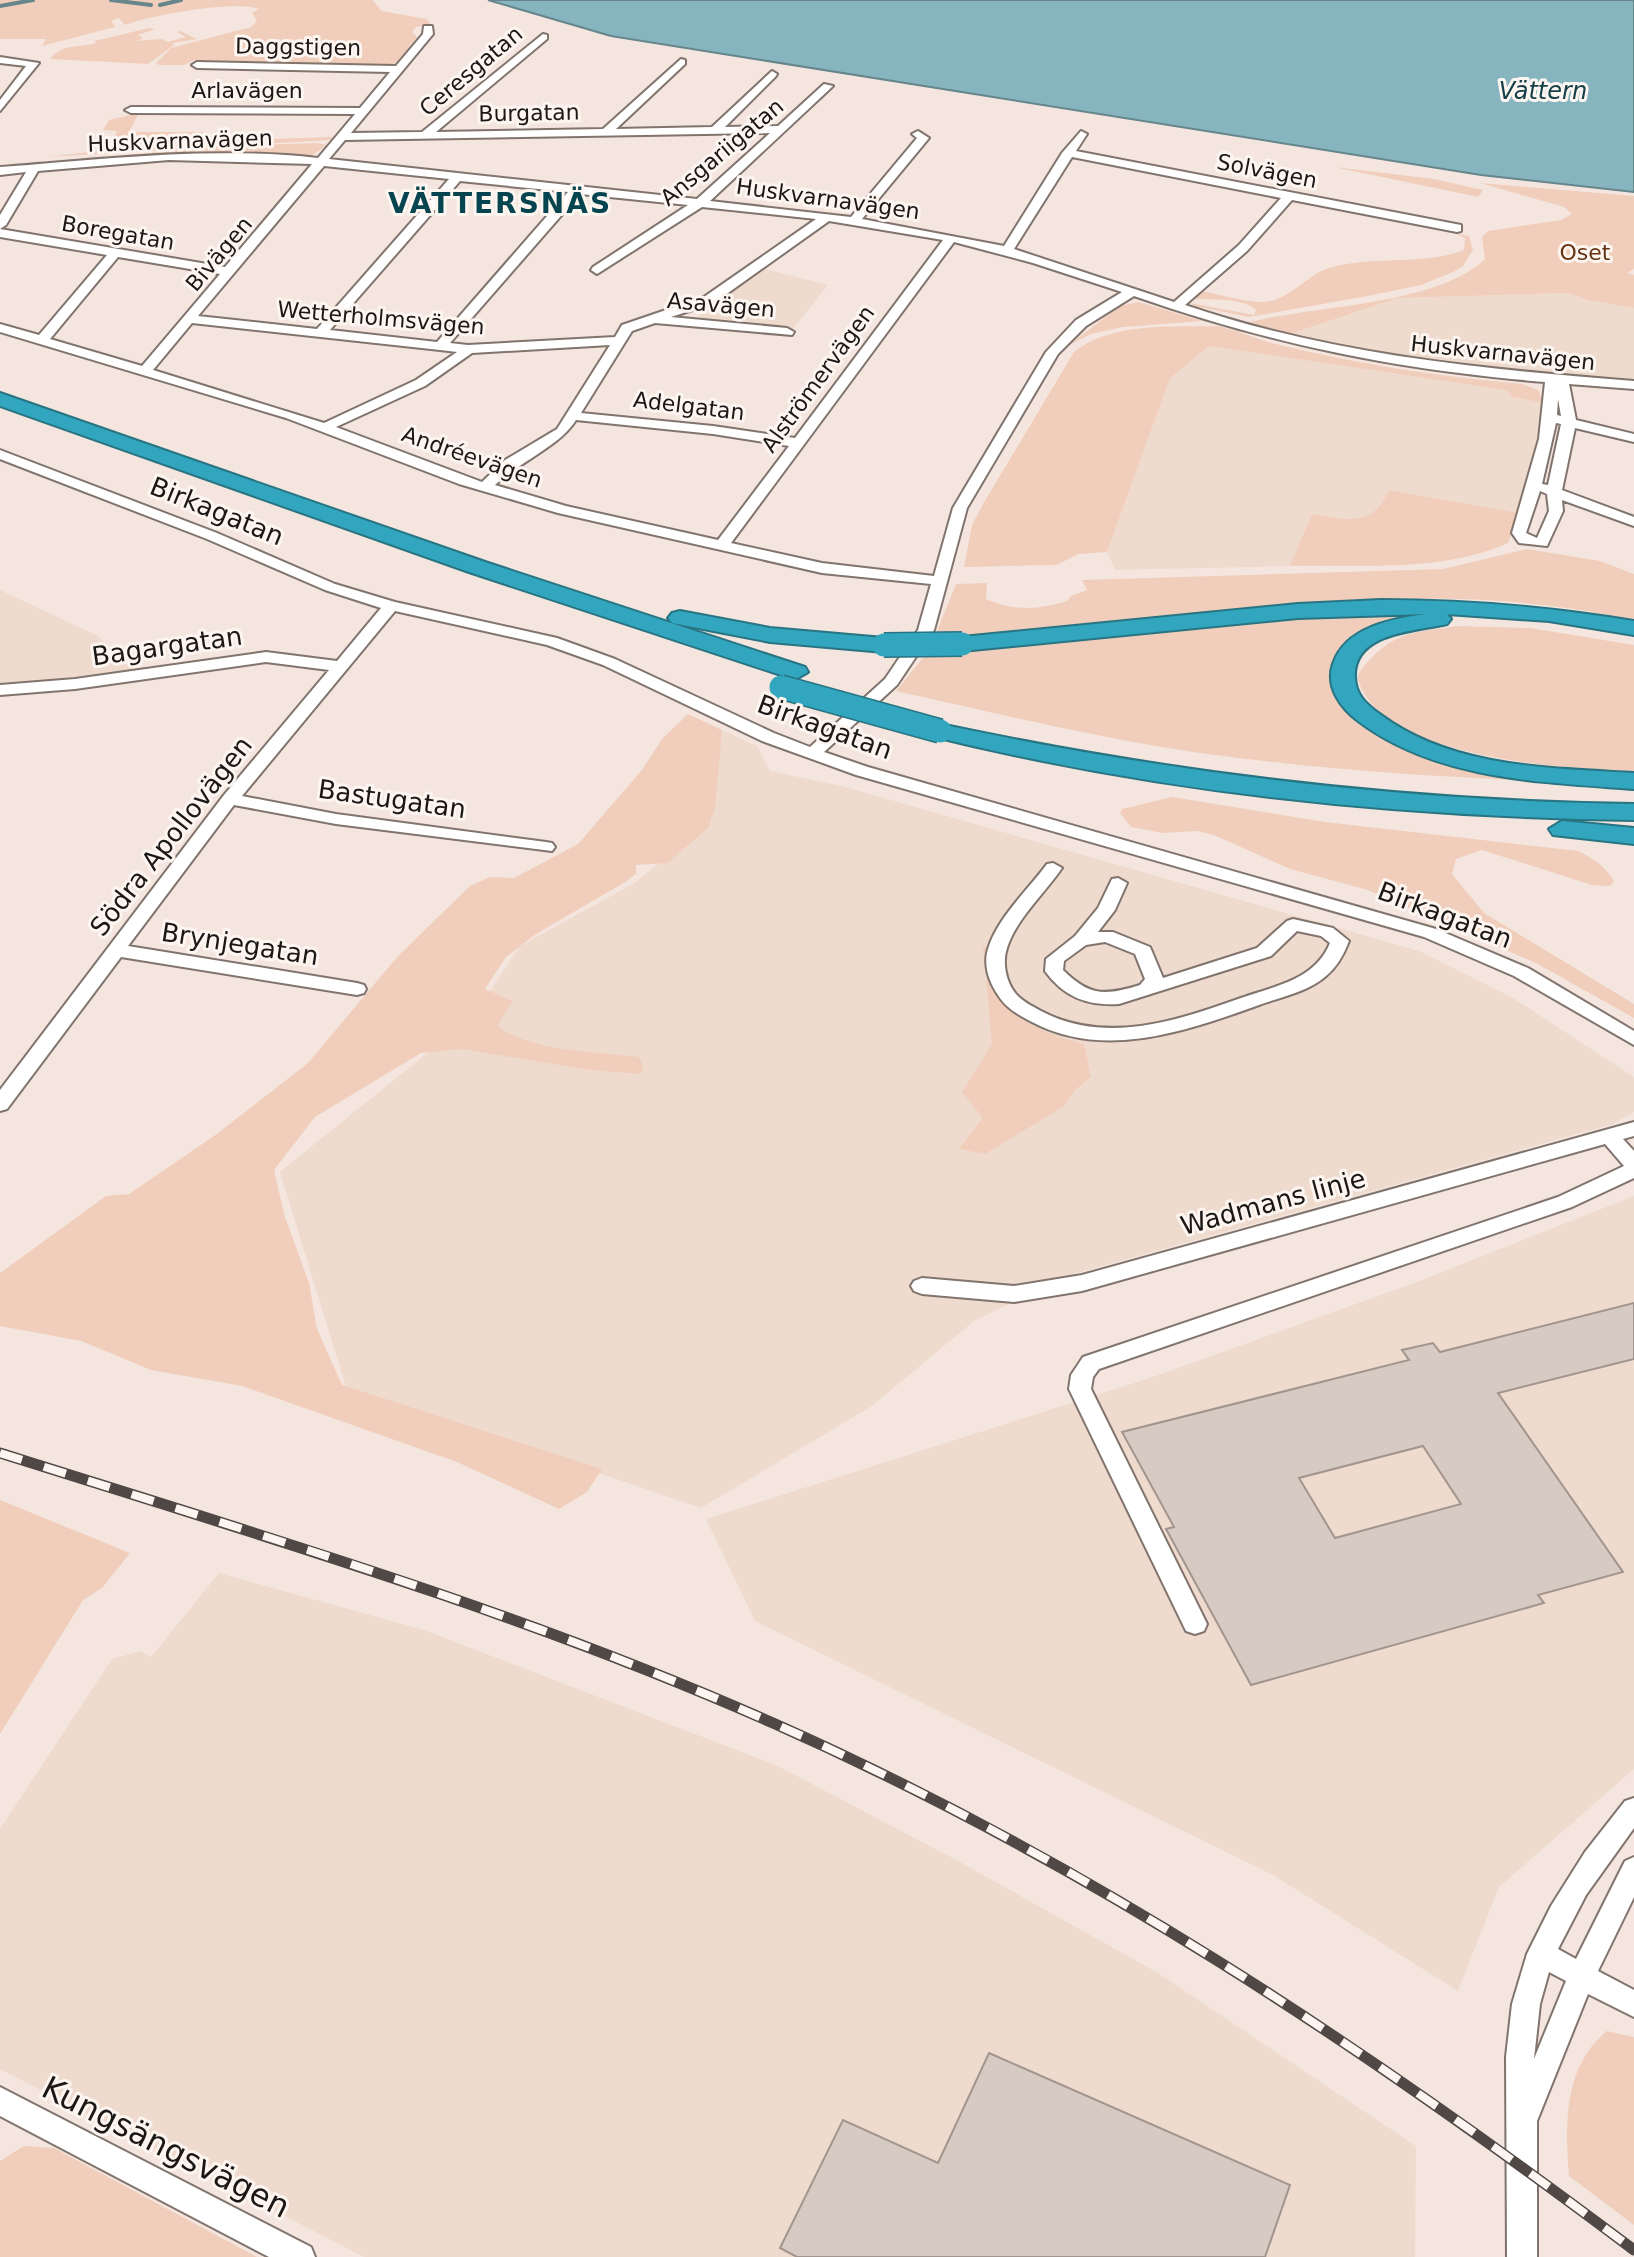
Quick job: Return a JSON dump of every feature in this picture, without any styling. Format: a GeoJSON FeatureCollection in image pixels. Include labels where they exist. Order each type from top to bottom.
{"type":"FeatureCollection","features":[{"type":"Feature","properties":{"kind":"highway"},"geometry":{"type":"LineString","coordinates":[[0,399],[788,680]]}},
{"type":"Feature","properties":{"kind":"highway"},"geometry":{"type":"LineString","coordinates":[[0,415],[606,631],[947,723],[1179,779],[1473,819],[1634,836]]}},
{"type":"Feature","properties":{"kind":"highway"},"geometry":{"type":"LineString","coordinates":[[477,567],[596,600],[707,624],[770,635],[884,645],[962,644],[1268,612],[1392,605],[1509,610],[1634,628]]}},
{"type":"Feature","properties":{"kind":"highway"},"geometry":{"type":"LineString","coordinates":[[1634,637],[1545,623],[1438,619],[1408,623],[1361,643],[1347,657],[1343,672],[1344,688],[1353,705],[1396,737],[1428,749],[1517,769],[1634,781]]}},
{"type":"Feature","properties":{"kind":"highway"},"geometry":{"type":"LineString","coordinates":[[947,723],[1270,772],[1443,788],[1634,792]]}},
{"type":"Feature","properties":{"kind":"highway"},"geometry":{"type":"LineString","coordinates":[[1350,800],[1558,812],[1634,812]]}},
{"type":"Feature","properties":{"kind":"street","name":"Bivägen"},"geometry":{"type":"LineString","coordinates":[[145,371],[399,69],[428,28]]}},
{"type":"Feature","properties":{"kind":"street","name":"Ceresgatan"},"geometry":{"type":"LineString","coordinates":[[425,135],[543,37]]}},
{"type":"Feature","properties":{"kind":"street"},"geometry":{"type":"LineString","coordinates":[[0,60],[34,63],[0,108]]}},
{"type":"Feature","properties":{"kind":"street"},"geometry":{"type":"LineString","coordinates":[[606,132],[681,62]]}},
{"type":"Feature","properties":{"kind":"street","name":"Daggstigen"},"geometry":{"type":"LineString","coordinates":[[197,65],[399,69]]}},
{"type":"Feature","properties":{"kind":"street"},"geometry":{"type":"LineString","coordinates":[[716,129],[772,74]]}},
{"type":"Feature","properties":{"kind":"street","name":"Ansgariigatan"},"geometry":{"type":"LineString","coordinates":[[597,270],[701,202],[828,86]]}},
{"type":"Feature","properties":{"kind":"street","name":"Arlavägen"},"geometry":{"type":"LineString","coordinates":[[131,110],[363,111]]}},
{"type":"Feature","properties":{"kind":"street","name":"Burgatan"},"geometry":{"type":"LineString","coordinates":[[342,137],[781,129]]}},
{"type":"Feature","properties":{"kind":"street"},"geometry":{"type":"LineString","coordinates":[[854,221],[923,138],[918,134]]}},
{"type":"Feature","properties":{"kind":"street"},"geometry":{"type":"LineString","coordinates":[[1007,251],[1081,134]]}},
{"type":"Feature","properties":{"kind":"street","name":"Solvägen"},"geometry":{"type":"LineString","coordinates":[[1068,153],[1457,228]]}},
{"type":"Feature","properties":{"kind":"street","name":"Huskvarnavägen"},"geometry":{"type":"LineString","coordinates":[[0,171],[209,156],[323,161],[827,217],[1007,251],[1251,330],[1351,354],[1453,372],[1634,385]]}},
{"type":"Feature","properties":{"kind":"street"},"geometry":{"type":"LineString","coordinates":[[0,225],[34,168]]}},
{"type":"Feature","properties":{"kind":"street"},"geometry":{"type":"LineString","coordinates":[[320,333],[459,175]]}},
{"type":"Feature","properties":{"kind":"street"},"geometry":{"type":"LineString","coordinates":[[440,346],[578,188]]}},
{"type":"Feature","properties":{"kind":"street"},"geometry":{"type":"LineString","coordinates":[[1177,306],[1243,248],[1289,196]]}},
{"type":"Feature","properties":{"kind":"street"},"geometry":{"type":"LineString","coordinates":[[485,487],[510,463],[562,432],[627,328],[709,300],[827,217]]}},
{"type":"Feature","properties":{"kind":"street","name":"Boregatan"},"geometry":{"type":"LineString","coordinates":[[0,233],[230,272]]}},
{"type":"Feature","properties":{"kind":"street","name":"Alströmervägen"},"geometry":{"type":"LineString","coordinates":[[721,547],[951,238]]}},
{"type":"Feature","properties":{"kind":"street"},"geometry":{"type":"LineString","coordinates":[[42,340],[115,253]]}},
{"type":"Feature","properties":{"kind":"street"},"geometry":{"type":"LineString","coordinates":[[812,754],[891,682],[926,630],[960,508],[1053,352],[1081,323],[1132,292]]}},
{"type":"Feature","properties":{"kind":"street","name":"Wetterholmsvägen"},"geometry":{"type":"LineString","coordinates":[[191,319],[468,349],[617,341]]}},
{"type":"Feature","properties":{"kind":"street","name":"Asavägen"},"geometry":{"type":"LineString","coordinates":[[651,319],[787,332]]}},
{"type":"Feature","properties":{"kind":"street","name":"Andréevägen"},"geometry":{"type":"LineString","coordinates":[[0,328],[326,427],[485,487],[577,514],[857,574],[942,581]]}},
{"type":"Feature","properties":{"kind":"street"},"geometry":{"type":"LineString","coordinates":[[326,427],[421,380],[468,349]]}},
{"type":"Feature","properties":{"kind":"street"},"geometry":{"type":"LineString","coordinates":[[1557,379],[1569,421],[1554,492],[1556,511],[1542,543],[1532,543],[1519,533],[1537,485],[1557,379]]}},
{"type":"Feature","properties":{"kind":"street","name":"Adelgatan"},"geometry":{"type":"LineString","coordinates":[[574,416],[713,430],[798,443]]}},
{"type":"Feature","properties":{"kind":"street"},"geometry":{"type":"LineString","coordinates":[[1552,418],[1634,438]]}},
{"type":"Feature","properties":{"kind":"street","name":"Birkagatan"},"geometry":{"type":"LineString","coordinates":[[0,454],[212,536],[321,584],[391,606],[551,641],[609,662],[812,754],[1430,933],[1521,972],[1634,1039]]}},
{"type":"Feature","properties":{"kind":"street"},"geometry":{"type":"LineString","coordinates":[[1537,485],[1634,522]]}},
{"type":"Feature","properties":{"kind":"street","name":"Södra Apollovägen"},"geometry":{"type":"LineString","coordinates":[[0,1104],[230,799],[391,606]]}},
{"type":"Feature","properties":{"kind":"street","name":"Bagargatan"},"geometry":{"type":"LineString","coordinates":[[0,690],[75,684],[266,657],[340,666]]}},
{"type":"Feature","properties":{"kind":"street","name":"Bastugatan"},"geometry":{"type":"LineString","coordinates":[[230,799],[336,819],[546,847]]}},
{"type":"Feature","properties":{"kind":"street"},"geometry":{"type":"LineString","coordinates":[[1053,868],[997,948],[997,973],[1002,988],[1015,1004],[1036,1020],[1059,1029],[1089,1036],[1122,1037],[1153,1031],[1300,984],[1320,974],[1335,957],[1340,941],[1327,932],[1293,925],[1264,952],[1145,991],[1103,999],[1073,991],[1054,971],[1055,959],[1081,940],[1106,910],[1118,883]]}},
{"type":"Feature","properties":{"kind":"street"},"geometry":{"type":"LineString","coordinates":[[1081,940],[1107,936],[1143,951],[1154,979],[1145,991]]}},
{"type":"Feature","properties":{"kind":"street","name":"Brynjegatan"},"geometry":{"type":"LineString","coordinates":[[115,950],[357,989]]}},
{"type":"Feature","properties":{"kind":"street","name":"Wadmans linje"},"geometry":{"type":"LineString","coordinates":[[922,1286],[1014,1294],[1058,1289],[1611,1138],[1634,1129]]}},
{"type":"Feature","properties":{"kind":"street"},"geometry":{"type":"LineString","coordinates":[[1195,1624],[1080,1389],[1082,1375],[1091,1363],[1565,1202],[1634,1167],[1611,1138]]}},
{"type":"Feature","properties":{"kind":"street"},"geometry":{"type":"LineString","coordinates":[[1522,2257],[1518,2224],[1523,2124],[1520,2040],[1527,1997],[1541,1954],[1578,1883],[1634,1809]]}},
{"type":"Feature","properties":{"kind":"street"},"geometry":{"type":"LineString","coordinates":[[1523,2124],[1582,1975],[1634,1869]]}},
{"type":"Feature","properties":{"kind":"street"},"geometry":{"type":"LineString","coordinates":[[1541,1954],[1634,2004]]}},
{"type":"Feature","properties":{"kind":"street","name":"Kungsängsvägen"},"geometry":{"type":"LineString","coordinates":[[4,2111],[300,2257]]}},
{"type":"Feature","properties":{"kind":"shaded area"},"geometry":{"type":"Polygon","coordinates":[[[765,269],[828,285],[792,330],[704,322],[699,315],[765,269]]]}},
{"type":"Feature","properties":{"kind":"shaded area"},"geometry":{"type":"Polygon","coordinates":[[[1569,293],[1587,300],[1634,308],[1634,381],[1517,373],[1386,357],[1287,335],[1398,298],[1569,293]]]}},
{"type":"Feature","properties":{"kind":"shaded area"},"geometry":{"type":"Polygon","coordinates":[[[1209,346],[1507,390],[1512,397],[1544,403],[1541,431],[1519,513],[1389,490],[1381,508],[1360,520],[1312,515],[1290,566],[1115,570],[1107,552],[1170,377],[1209,346]]]}},
{"type":"Feature","properties":{"kind":"shaded area"},"geometry":{"type":"Polygon","coordinates":[[[0,590],[96,635],[136,669],[0,686],[0,590]]]}},
{"type":"Feature","properties":{"kind":"shaded area"},"geometry":{"type":"Polygon","coordinates":[[[722,730],[757,746],[770,771],[842,786],[1419,951],[1513,998],[1634,1077],[1634,1112],[1613,1124],[1066,1276],[974,1321],[872,1406],[701,1508],[346,1387],[280,1172],[473,1016],[520,946],[633,884],[711,821],[722,730]]]}},
{"type":"Feature","properties":{"kind":"shaded area"},"geometry":{"type":"Polygon","coordinates":[[[1634,1196],[1634,1769],[1499,1887],[1458,1991],[1273,1875],[755,1621],[706,1519],[1150,1378],[1417,1282],[1634,1196]]]}},
{"type":"Feature","properties":{"kind":"shaded area"},"geometry":{"type":"Polygon","coordinates":[[[219,1573],[424,1630],[778,1766],[960,1862],[1158,1973],[1416,2146],[1415,2257],[364,2257],[0,2069],[0,1829],[112,1659],[141,1651],[151,1657],[219,1573]]]}},
{"type":"Feature","properties":{"kind":"green space"},"geometry":{"type":"Polygon","coordinates":[[[0,0],[373,0],[381,11],[427,19],[430,24],[416,27],[412,32],[417,37],[398,62],[383,67],[195,60],[184,65],[159,65],[156,63],[171,48],[251,27],[257,21],[252,13],[259,9],[232,6],[193,10],[125,25],[119,18],[111,21],[115,27],[42,46],[46,39],[0,39],[0,0]]]}},
{"type":"Feature","properties":{"kind":"green space"},"geometry":{"type":"Polygon","coordinates":[[[155,29],[138,35],[143,38],[137,41],[161,39],[168,42],[186,37],[177,32],[180,31],[197,39],[172,43],[174,45],[148,64],[50,59],[66,48],[97,43],[94,41],[155,29]]]}},
{"type":"Feature","properties":{"kind":"green space"},"geometry":{"type":"Polygon","coordinates":[[[139,113],[129,132],[203,132],[200,141],[334,137],[329,140],[46,157],[107,150],[117,131],[103,130],[109,120],[139,113]]]}},
{"type":"Feature","properties":{"kind":"green space"},"geometry":{"type":"Polygon","coordinates":[[[327,145],[311,156],[195,152],[45,162],[228,146],[327,145]]]}},
{"type":"Feature","properties":{"kind":"green space"},"geometry":{"type":"Polygon","coordinates":[[[1334,167],[1434,179],[1483,190],[1478,197],[1334,167]]]}},
{"type":"Feature","properties":{"kind":"green space","name":"Oset"},"geometry":{"type":"Polygon","coordinates":[[[1480,183],[1634,196],[1634,269],[1627,273],[1634,275],[1634,308],[1587,300],[1569,293],[1398,298],[1287,335],[1247,323],[1372,302],[1437,286],[1464,275],[1485,259],[1482,237],[1488,231],[1561,220],[1572,214],[1564,207],[1480,183]]]}},
{"type":"Feature","properties":{"kind":"green space"},"geometry":{"type":"Polygon","coordinates":[[[1454,233],[1469,236],[1473,250],[1463,266],[1421,285],[1249,317],[1190,303],[1254,315],[1256,310],[1242,303],[1193,299],[1202,291],[1249,301],[1273,301],[1329,268],[1363,262],[1431,258],[1464,250],[1465,238],[1454,233]]]}},
{"type":"Feature","properties":{"kind":"green space"},"geometry":{"type":"Polygon","coordinates":[[[1139,302],[1202,321],[1123,327],[1091,334],[1069,345],[1120,306],[1139,302]]]}},
{"type":"Feature","properties":{"kind":"green space"},"geometry":{"type":"Polygon","coordinates":[[[1217,326],[1276,344],[1368,364],[1523,384],[1538,390],[1544,403],[1512,397],[1506,390],[1209,346],[1170,378],[1107,552],[1079,554],[1056,565],[964,567],[972,525],[1074,352],[1089,342],[1124,331],[1217,326]]]}},
{"type":"Feature","properties":{"kind":"green space"},"geometry":{"type":"Polygon","coordinates":[[[1389,490],[1519,513],[1508,543],[1483,553],[1400,565],[1290,566],[1312,514],[1348,519],[1367,516],[1375,511],[1389,490]]]}},
{"type":"Feature","properties":{"kind":"green space"},"geometry":{"type":"Polygon","coordinates":[[[1527,549],[1600,561],[1634,574],[1634,620],[1545,605],[1458,599],[1370,600],[1284,605],[1022,633],[934,639],[956,584],[987,583],[986,599],[1006,606],[1036,607],[1067,601],[1071,596],[1087,590],[1082,580],[1443,569],[1527,549]]]}},
{"type":"Feature","properties":{"kind":"green space"},"geometry":{"type":"Polygon","coordinates":[[[1396,610],[1523,617],[1420,617],[1389,622],[1363,631],[1345,645],[1338,657],[1335,676],[1339,689],[1360,718],[1386,737],[1417,751],[1488,769],[1587,783],[1390,773],[1242,759],[1118,739],[896,691],[926,654],[1396,610]]]}},
{"type":"Feature","properties":{"kind":"green space"},"geometry":{"type":"Polygon","coordinates":[[[1527,617],[1575,623],[1634,633],[1527,617]]]}},
{"type":"Feature","properties":{"kind":"green space"},"geometry":{"type":"Polygon","coordinates":[[[1458,626],[1530,628],[1634,645],[1634,772],[1569,768],[1489,756],[1449,747],[1414,734],[1385,717],[1360,685],[1358,676],[1362,669],[1383,647],[1404,636],[1458,626]]]}},
{"type":"Feature","properties":{"kind":"green space"},"geometry":{"type":"Polygon","coordinates":[[[688,714],[722,730],[715,808],[708,828],[667,863],[636,865],[636,874],[627,881],[536,934],[506,957],[485,989],[513,1001],[497,1026],[512,1035],[547,1046],[639,1057],[643,1066],[641,1074],[590,1070],[462,1049],[421,1053],[315,1117],[274,1170],[284,1214],[309,1283],[317,1329],[342,1385],[602,1469],[587,1492],[559,1509],[457,1462],[242,1386],[151,1370],[81,1341],[0,1326],[0,1273],[106,1196],[129,1194],[214,1136],[308,1063],[398,956],[470,886],[490,877],[514,878],[578,844],[642,770],[662,739],[688,714]]]}},
{"type":"Feature","properties":{"kind":"green space"},"geometry":{"type":"Polygon","coordinates":[[[1172,797],[1325,822],[1583,853],[1607,871],[1614,881],[1610,886],[1592,885],[1482,850],[1456,859],[1452,874],[1484,913],[1634,1004],[1634,1018],[1536,963],[1368,890],[1290,869],[1214,835],[1197,831],[1163,833],[1131,827],[1120,813],[1122,809],[1172,797]]]}},
{"type":"Feature","properties":{"kind":"green space"},"geometry":{"type":"Polygon","coordinates":[[[983,943],[992,979],[1007,1005],[1041,1030],[1084,1044],[1091,1077],[1076,1089],[1064,1106],[985,1154],[959,1149],[983,1118],[962,1092],[992,1044],[983,943]]]}},
{"type":"Feature","properties":{"kind":"green space"},"geometry":{"type":"Polygon","coordinates":[[[0,1500],[130,1553],[102,1588],[83,1600],[0,1734],[0,1500]]]}},
{"type":"Feature","properties":{"kind":"green space"},"geometry":{"type":"Polygon","coordinates":[[[1607,2031],[1634,2037],[1634,2225],[1569,2176],[1567,2136],[1570,2098],[1582,2062],[1607,2031]]]}},
{"type":"Feature","properties":{"kind":"green space"},"geometry":{"type":"Polygon","coordinates":[[[24,2146],[54,2148],[257,2257],[0,2257],[0,2161],[24,2146]]]}},
{"type":"Feature","properties":{"kind":"water","name":"Vättern"},"geometry":{"type":"Polygon","coordinates":[[[488,0],[1634,0],[1634,192],[1481,175],[611,36],[488,0]]]}},
{"type":"Feature","properties":{"kind":"building"},"geometry":{"type":"Polygon","coordinates":[[[1634,1303],[1634,1359],[1498,1393],[1623,1572],[1538,1595],[1544,1603],[1251,1685],[1166,1529],[1174,1527],[1122,1432],[1409,1360],[1402,1350],[1433,1343],[1440,1352],[1634,1303]],[[1423,1446],[1299,1478],[1335,1538],[1461,1504],[1423,1446]]]}},
{"type":"Feature","properties":{"kind":"building"},"geometry":{"type":"Polygon","coordinates":[[[989,2053],[1290,2185],[1265,2257],[797,2257],[780,2248],[843,2120],[938,2163],[989,2053]]]}},
{"type":"Feature","properties":{"kind":"waterway"},"geometry":{"type":"LineString","coordinates":[[0,6],[33,0]]}},
{"type":"Feature","properties":{"kind":"waterway"},"geometry":{"type":"LineString","coordinates":[[111,0],[151,5]]}},
{"type":"Feature","properties":{"kind":"waterway"},"geometry":{"type":"LineString","coordinates":[[160,5],[181,0]]}},
{"type":"Feature","properties":{"kind":"railway"},"geometry":{"type":"LineString","coordinates":[[0,1453],[487,1610],[679,1683],[889,1777],[1001,1835],[1218,1961],[1428,2100],[1634,2250]]}},
{"type":"Feature","properties":{"kind":"district","name":"VÄTTERSNÄS"},"geometry":{"type":"Point","coordinates":[500,203]}}]}
